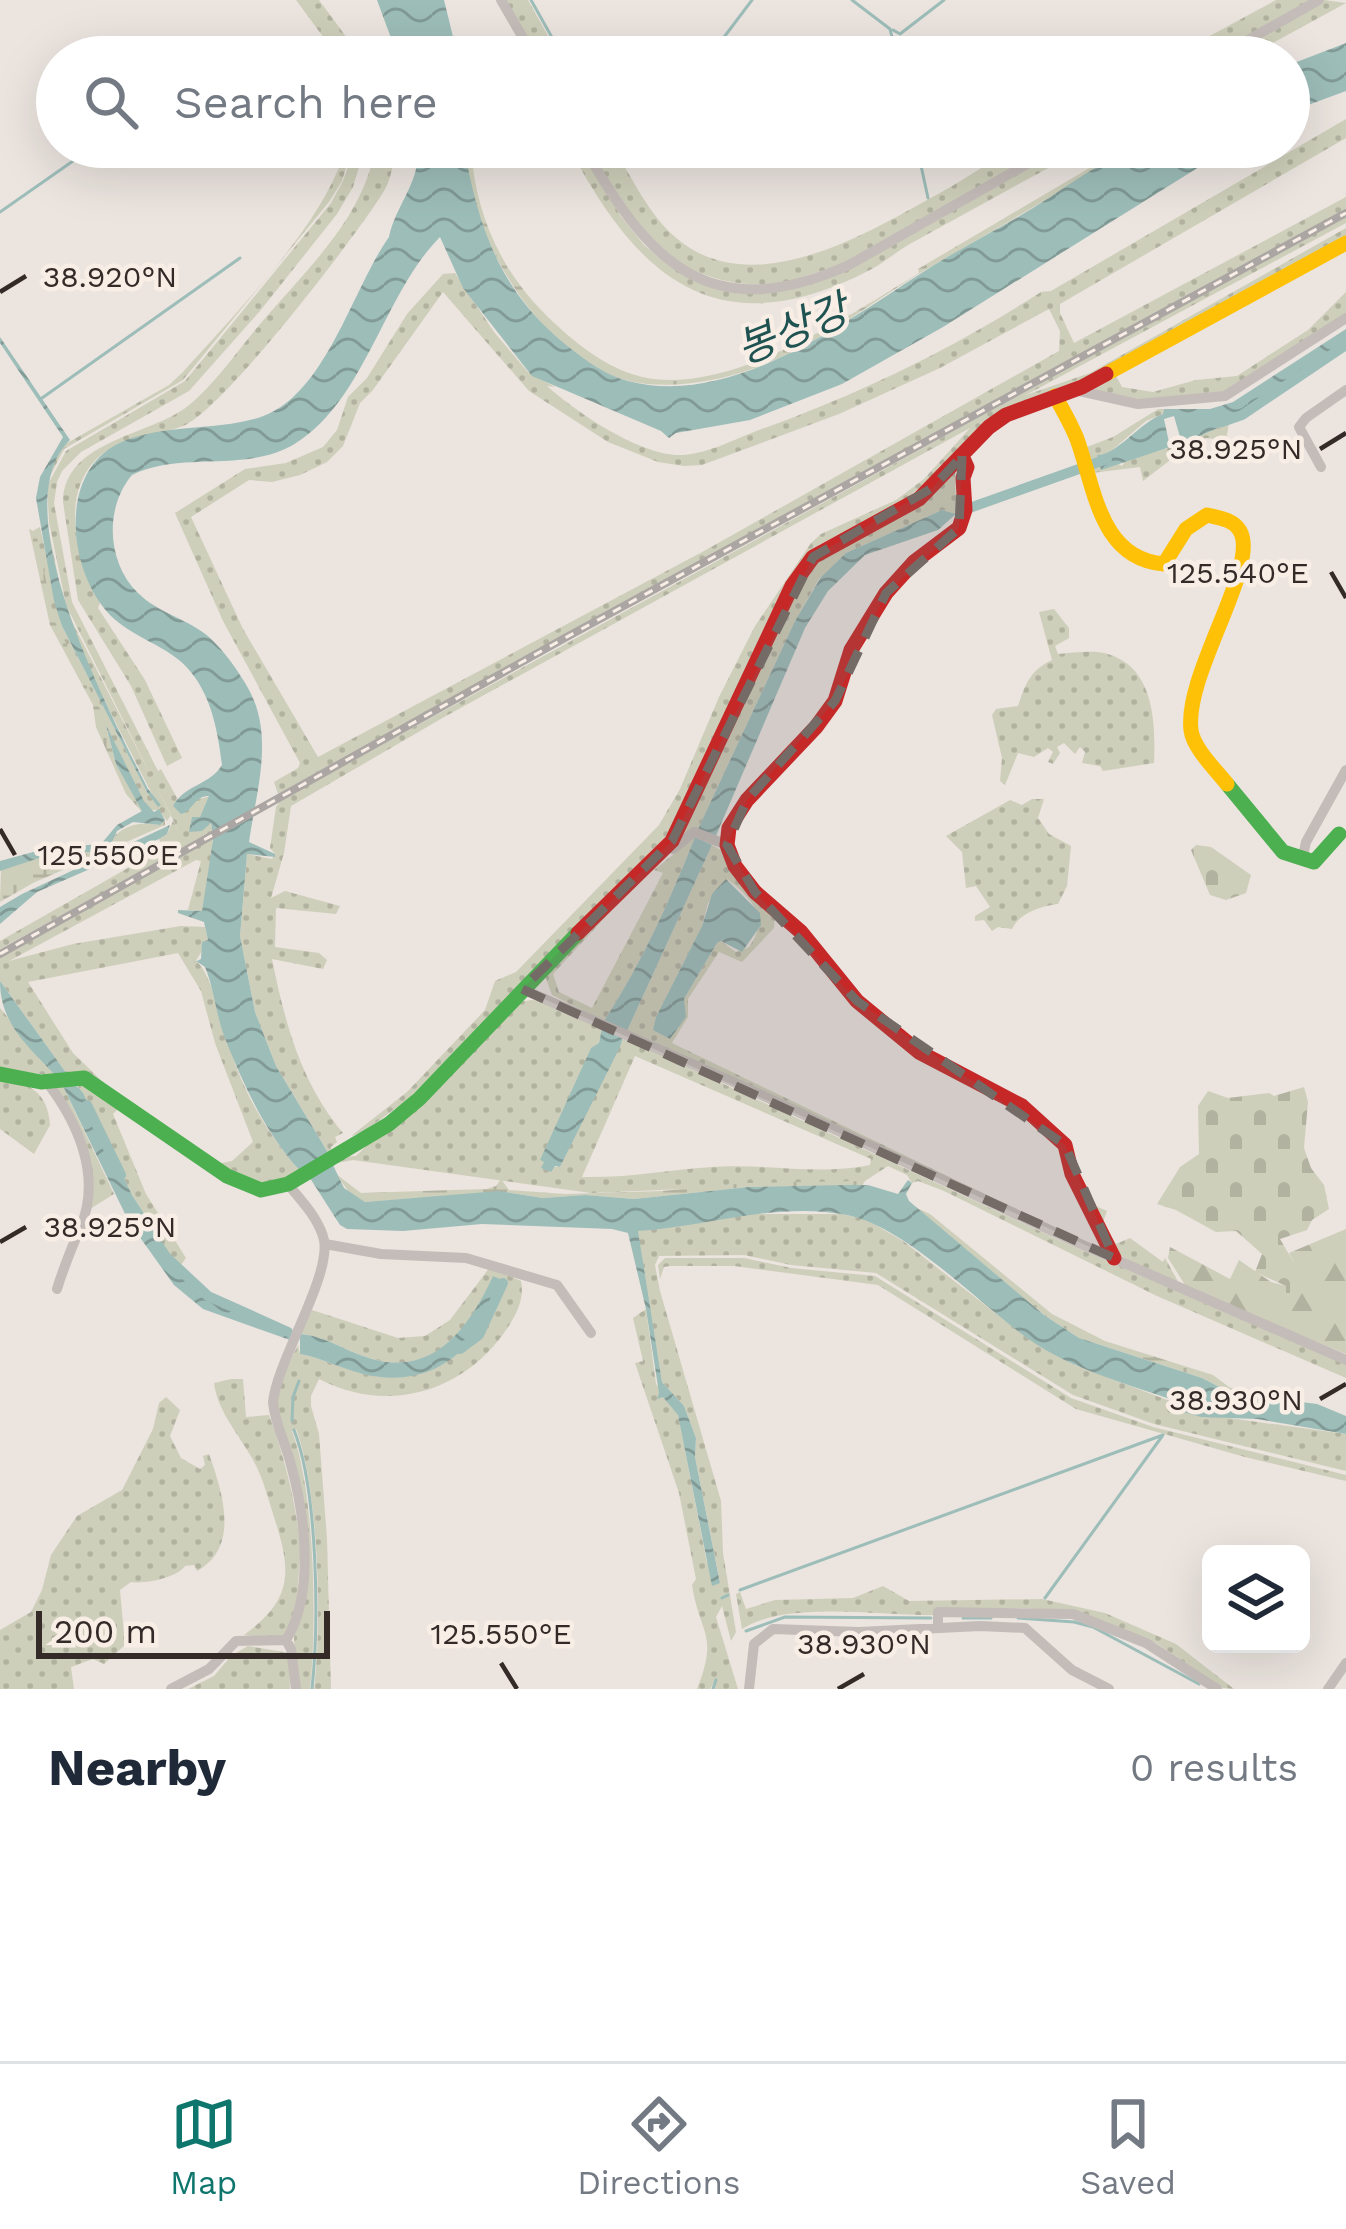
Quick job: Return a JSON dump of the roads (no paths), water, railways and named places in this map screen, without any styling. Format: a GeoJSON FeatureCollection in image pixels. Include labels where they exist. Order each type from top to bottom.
{"type":"FeatureCollection","features":[{"type":"Feature","properties":{"kind":"street"},"geometry":{"type":"LineString","coordinates":[[501,0],[522,36]]}},
{"type":"Feature","properties":{"kind":"street"},"geometry":{"type":"LineString","coordinates":[[1255,36],[1318,0]]}},
{"type":"Feature","properties":{"kind":"street"},"geometry":{"type":"LineString","coordinates":[[597,168],[623,212],[664,260],[698,279],[761,289],[817,278],[849,265],[1020,168]]}},
{"type":"Feature","properties":{"kind":"street"},"geometry":{"type":"LineString","coordinates":[[0,1074],[94,1083],[240,1184],[261,1190],[294,1180],[408,1110],[671,841],[802,570],[823,549],[919,499],[988,427],[1006,415],[1075,390],[1346,243]]}},
{"type":"Feature","properties":{"kind":"street"},"geometry":{"type":"LineString","coordinates":[[1075,390],[1138,404],[1213,399],[1249,384],[1346,318]]}},
{"type":"Feature","properties":{"kind":"street"},"geometry":{"type":"LineString","coordinates":[[1321,467],[1299,427],[1346,390]]}},
{"type":"Feature","properties":{"kind":"street"},"geometry":{"type":"LineString","coordinates":[[1055,396],[1077,437],[1096,510],[1133,556],[1151,565],[1164,564],[1186,529],[1207,515],[1224,518],[1238,532],[1242,575],[1206,650],[1191,736],[1283,852],[1313,862],[1339,834]]}},
{"type":"Feature","properties":{"kind":"street"},"geometry":{"type":"LineString","coordinates":[[720,843],[747,800],[835,700],[851,650],[886,593],[914,562],[959,528],[968,467],[962,456]]}},
{"type":"Feature","properties":{"kind":"street"},"geometry":{"type":"LineString","coordinates":[[1302,860],[1306,842],[1346,770]]}},
{"type":"Feature","properties":{"kind":"street"},"geometry":{"type":"LineString","coordinates":[[647,867],[694,832],[720,843],[755,892],[801,932],[857,1001],[919,1052],[1000,1091],[1065,1144],[1072,1174],[1114,1258]]}},
{"type":"Feature","properties":{"kind":"street"},"geometry":{"type":"LineString","coordinates":[[522,989],[1346,1360]]}},
{"type":"Feature","properties":{"kind":"street"},"geometry":{"type":"LineString","coordinates":[[58,1289],[67,1253],[82,1224],[88,1183],[80,1137],[60,1080]]}},
{"type":"Feature","properties":{"kind":"street"},"geometry":{"type":"LineString","coordinates":[[286,1640],[297,1618],[301,1594],[302,1534],[296,1485],[273,1402],[325,1244],[294,1180]]}},
{"type":"Feature","properties":{"kind":"street"},"geometry":{"type":"LineString","coordinates":[[325,1244],[381,1254],[466,1258],[557,1285],[591,1333]]}},
{"type":"Feature","properties":{"kind":"street"},"geometry":{"type":"LineString","coordinates":[[938,1627],[938,1612],[1073,1614],[1146,1642],[1217,1689]]}},
{"type":"Feature","properties":{"kind":"street"},"geometry":{"type":"LineString","coordinates":[[749,1689],[754,1644],[773,1629],[859,1632],[938,1627],[1025,1628],[1072,1670],[1109,1689]]}},
{"type":"Feature","properties":{"kind":"street"},"geometry":{"type":"LineString","coordinates":[[171,1689],[209,1669],[236,1641],[286,1640]]}},
{"type":"Feature","properties":{"kind":"street"},"geometry":{"type":"LineString","coordinates":[[286,1640],[296,1689]]}},
{"type":"Feature","properties":{"kind":"street"},"geometry":{"type":"LineString","coordinates":[[1328,1689],[1346,1663]]}},
{"type":"Feature","properties":{"kind":"water"},"geometry":{"type":"Polygon","coordinates":[[[377,0],[444,0],[453,36],[390,36],[377,0]]]}},
{"type":"Feature","properties":{"kind":"water"},"geometry":{"type":"Polygon","coordinates":[[[1346,43],[1346,91],[1310,104],[1310,57],[1346,43]]]}},
{"type":"Feature","properties":{"kind":"water"},"geometry":{"type":"Polygon","coordinates":[[[416,168],[469,168],[495,256],[543,324],[611,375],[668,386],[709,382],[789,353],[1095,168],[1197,168],[943,327],[842,384],[750,420],[669,438],[532,376],[463,288],[440,237],[404,287],[340,401],[296,443],[257,458],[172,464],[132,475],[113,519],[120,567],[146,600],[215,642],[240,674],[256,706],[262,745],[249,842],[275,857],[247,854],[240,936],[255,1012],[276,1066],[330,1156],[301,1172],[277,1142],[241,1076],[205,967],[196,961],[201,959],[202,942],[208,940],[204,922],[178,910],[202,911],[213,840],[211,823],[202,831],[189,832],[192,817],[200,817],[209,796],[181,814],[173,806],[222,765],[216,728],[204,692],[190,671],[119,623],[95,595],[78,547],[79,496],[87,473],[102,454],[124,441],[258,418],[302,389],[335,340],[389,237],[416,168]]]}},
{"type":"Feature","properties":{"kind":"water"},"geometry":{"type":"Polygon","coordinates":[[[1346,329],[1346,344],[1229,423],[1182,444],[1174,416],[1164,419],[1170,447],[1101,470],[1097,455],[1112,450],[1164,409],[1210,409],[1233,402],[1346,329]]]}},
{"type":"Feature","properties":{"kind":"water"},"geometry":{"type":"Polygon","coordinates":[[[0,337],[70,440],[52,471],[47,513],[54,561],[89,664],[158,807],[147,792],[62,626],[36,498],[40,477],[63,437],[0,337]]]}},
{"type":"Feature","properties":{"kind":"water"},"geometry":{"type":"Polygon","coordinates":[[[942,510],[956,514],[938,530],[865,555],[828,591],[805,628],[715,838],[698,829],[795,621],[821,577],[846,553],[942,510]]]}},
{"type":"Feature","properties":{"kind":"water"},"geometry":{"type":"Polygon","coordinates":[[[106,725],[144,801],[154,812],[159,809],[165,820],[160,825],[133,822],[97,852],[57,852],[0,871],[0,861],[48,848],[101,844],[117,825],[142,811],[116,764],[106,725]]]}},
{"type":"Feature","properties":{"kind":"water"},"geometry":{"type":"Polygon","coordinates":[[[170,825],[159,839],[37,892],[0,924],[0,907],[22,894],[170,825]]]}},
{"type":"Feature","properties":{"kind":"water"},"geometry":{"type":"Polygon","coordinates":[[[695,837],[712,845],[627,1031],[604,1021],[654,931],[695,837]]]}},
{"type":"Feature","properties":{"kind":"water"},"geometry":{"type":"Polygon","coordinates":[[[726,879],[760,913],[761,925],[742,952],[717,943],[684,999],[686,1017],[670,1039],[653,1030],[656,1017],[702,926],[712,894],[726,879]]]}},
{"type":"Feature","properties":{"kind":"water"},"geometry":{"type":"Polygon","coordinates":[[[0,981],[67,1074],[56,1076],[10,1022],[0,981]]]}},
{"type":"Feature","properties":{"kind":"water"},"geometry":{"type":"Polygon","coordinates":[[[602,1028],[623,1037],[620,1047],[560,1167],[551,1172],[541,1168],[544,1162],[540,1160],[591,1048],[599,1043],[602,1028]]]}},
{"type":"Feature","properties":{"kind":"water"},"geometry":{"type":"Polygon","coordinates":[[[61,1082],[83,1093],[132,1195],[192,1288],[220,1304],[294,1332],[290,1340],[203,1309],[174,1285],[129,1222],[61,1082]]]}},
{"type":"Feature","properties":{"kind":"water"},"geometry":{"type":"Polygon","coordinates":[[[331,1161],[344,1188],[365,1202],[499,1191],[543,1198],[634,1199],[749,1187],[845,1185],[868,1185],[898,1194],[908,1180],[912,1183],[906,1194],[909,1201],[1044,1315],[1079,1338],[1202,1378],[1231,1393],[1317,1404],[1346,1416],[1346,1434],[1257,1419],[1201,1417],[1183,1412],[1179,1402],[1081,1368],[1027,1338],[916,1249],[870,1222],[847,1215],[768,1213],[638,1231],[662,1382],[684,1406],[696,1438],[695,1457],[720,1583],[712,1586],[678,1415],[663,1397],[657,1399],[646,1309],[628,1233],[482,1224],[403,1231],[347,1229],[308,1175],[331,1161]]]}},
{"type":"Feature","properties":{"kind":"water"},"geometry":{"type":"Polygon","coordinates":[[[493,1276],[500,1279],[483,1323],[454,1357],[435,1368],[390,1378],[300,1354],[300,1334],[387,1362],[427,1356],[459,1332],[493,1276]]]}},
{"type":"Feature","properties":{"kind":"waterway"},"geometry":{"type":"LineString","coordinates":[[531,0],[551,36]]}},
{"type":"Feature","properties":{"kind":"waterway"},"geometry":{"type":"LineString","coordinates":[[725,36],[752,0]]}},
{"type":"Feature","properties":{"kind":"waterway"},"geometry":{"type":"LineString","coordinates":[[852,0],[890,29],[892,36]]}},
{"type":"Feature","properties":{"kind":"waterway"},"geometry":{"type":"LineString","coordinates":[[893,30],[900,34],[944,0]]}},
{"type":"Feature","properties":{"kind":"waterway"},"geometry":{"type":"LineString","coordinates":[[0,212],[63,168]]}},
{"type":"Feature","properties":{"kind":"waterway"},"geometry":{"type":"LineString","coordinates":[[922,168],[928,198]]}},
{"type":"Feature","properties":{"kind":"waterway"},"geometry":{"type":"LineString","coordinates":[[42,398],[240,258]]}},
{"type":"Feature","properties":{"kind":"waterway"},"geometry":{"type":"LineString","coordinates":[[1222,422],[1242,415],[1346,345]]}},
{"type":"Feature","properties":{"kind":"waterway"},"geometry":{"type":"LineString","coordinates":[[961,511],[1107,459]]}},
{"type":"Feature","properties":{"kind":"waterway"},"geometry":{"type":"LineString","coordinates":[[87,1105],[121,1175]]}},
{"type":"Feature","properties":{"kind":"waterway"},"geometry":{"type":"LineString","coordinates":[[163,1254],[208,1296],[288,1332]]}},
{"type":"Feature","properties":{"kind":"waterway"},"geometry":{"type":"LineString","coordinates":[[460,1349],[479,1335],[503,1283]]}},
{"type":"Feature","properties":{"kind":"waterway"},"geometry":{"type":"LineString","coordinates":[[292,1421],[299,1381]]}},
{"type":"Feature","properties":{"kind":"waterway"},"geometry":{"type":"LineString","coordinates":[[294,1430],[308,1487],[315,1558],[312,1689]]}},
{"type":"Feature","properties":{"kind":"waterway"},"geometry":{"type":"LineString","coordinates":[[740,1590],[1163,1435],[1045,1598]]}},
{"type":"Feature","properties":{"kind":"waterway"},"geometry":{"type":"LineString","coordinates":[[722,1598],[728,1595]]}},
{"type":"Feature","properties":{"kind":"waterway"},"geometry":{"type":"LineString","coordinates":[[746,1631],[785,1617],[931,1618]]}},
{"type":"Feature","properties":{"kind":"waterway"},"geometry":{"type":"LineString","coordinates":[[963,1618],[991,1618]]}},
{"type":"Feature","properties":{"kind":"waterway"},"geometry":{"type":"LineString","coordinates":[[1018,1618],[1093,1627],[1199,1684]]}},
{"type":"Feature","properties":{"kind":"waterway"},"geometry":{"type":"LineString","coordinates":[[713,1689],[716,1680]]}},
{"type":"Feature","properties":{"kind":"railway"},"geometry":{"type":"LineString","coordinates":[[0,954],[563,639],[1346,213]]}},
{"type":"Feature","properties":{"kind":"water label","name":"봉상강"},"geometry":{"type":"Point","coordinates":[792,329]}}]}
